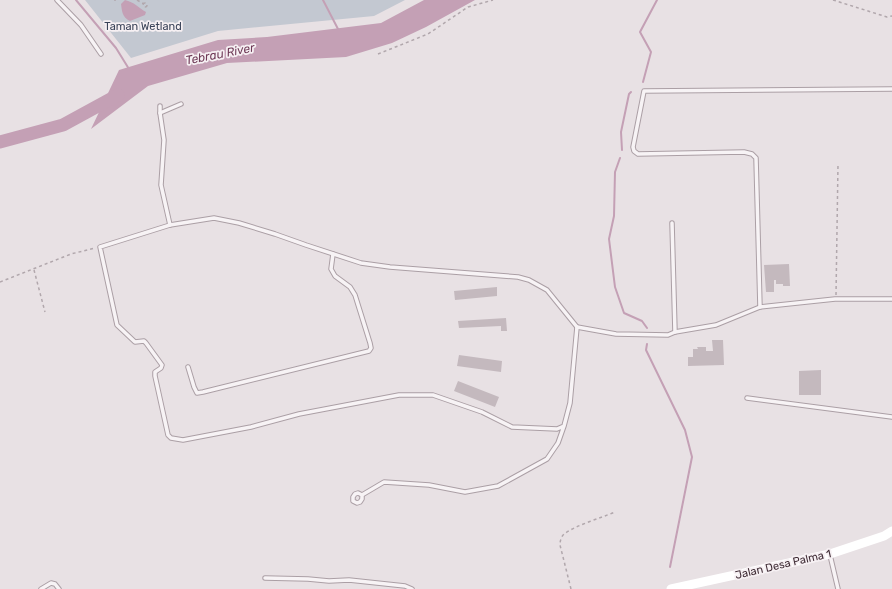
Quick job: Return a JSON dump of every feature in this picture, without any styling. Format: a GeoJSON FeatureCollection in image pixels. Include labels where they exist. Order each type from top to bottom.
{"type":"FeatureCollection","features":[{"type":"Feature","properties":{"kind":"street","name":"Jalan Desa Palma 1"},"geometry":{"type":"LineString","coordinates":[[671,589],[830,554],[884,536],[892,531]]}},
{"type":"Feature","properties":{"kind":"lane"},"geometry":{"type":"LineString","coordinates":[[57,0],[81,25],[101,54]]}},
{"type":"Feature","properties":{"kind":"lane"},"geometry":{"type":"LineString","coordinates":[[760,307],[756,158],[752,154],[744,152],[638,154],[634,151],[633,147],[644,91],[892,89]]}},
{"type":"Feature","properties":{"kind":"lane"},"geometry":{"type":"LineString","coordinates":[[160,113],[181,104]]}},
{"type":"Feature","properties":{"kind":"lane"},"geometry":{"type":"LineString","coordinates":[[160,106],[164,140],[161,185],[170,225]]}},
{"type":"Feature","properties":{"kind":"lane"},"geometry":{"type":"LineString","coordinates":[[564,426],[556,429],[512,427],[482,412],[433,395],[399,396],[299,414],[228,432],[183,440],[171,438],[168,435],[155,376],[155,372],[161,368],[162,365],[144,341],[135,342],[117,325],[100,247],[170,225],[214,218],[239,223],[275,234],[361,263],[390,267],[518,277],[529,280],[547,290],[577,326],[616,334],[668,335],[675,332],[716,326],[760,307],[835,298],[892,299]]}},
{"type":"Feature","properties":{"kind":"lane"},"geometry":{"type":"LineString","coordinates":[[672,223],[675,332]]}},
{"type":"Feature","properties":{"kind":"lane"},"geometry":{"type":"LineString","coordinates":[[188,367],[197,393],[369,351],[371,348],[370,343],[355,295],[350,288],[335,276],[331,269],[333,254]]}},
{"type":"Feature","properties":{"kind":"lane"},"geometry":{"type":"LineString","coordinates":[[362,495],[384,482],[429,485],[465,492],[498,486],[547,459],[558,443],[570,403],[577,326]]}},
{"type":"Feature","properties":{"kind":"lane"},"geometry":{"type":"LineString","coordinates":[[747,398],[892,417]]}},
{"type":"Feature","properties":{"kind":"lane"},"geometry":{"type":"LineString","coordinates":[[830,554],[838,589]]}},
{"type":"Feature","properties":{"kind":"lane"},"geometry":{"type":"LineString","coordinates":[[265,578],[329,581],[349,580],[405,586],[412,589]]}},
{"type":"Feature","properties":{"kind":"lane"},"geometry":{"type":"LineString","coordinates":[[41,589],[51,583],[55,584],[59,589]]}},
{"type":"Feature","properties":{"kind":"path"},"geometry":{"type":"LineString","coordinates":[[137,0],[144,4]]}},
{"type":"Feature","properties":{"kind":"path"},"geometry":{"type":"LineString","coordinates":[[378,54],[428,34],[468,7],[492,0]]}},
{"type":"Feature","properties":{"kind":"path"},"geometry":{"type":"LineString","coordinates":[[833,0],[888,17],[892,16]]}},
{"type":"Feature","properties":{"kind":"path"},"geometry":{"type":"LineString","coordinates":[[835,298],[838,164]]}},
{"type":"Feature","properties":{"kind":"path"},"geometry":{"type":"LineString","coordinates":[[0,282],[34,270],[71,254],[100,247]]}},
{"type":"Feature","properties":{"kind":"path"},"geometry":{"type":"LineString","coordinates":[[34,270],[45,312]]}},
{"type":"Feature","properties":{"kind":"path"},"geometry":{"type":"LineString","coordinates":[[571,589],[560,540],[564,534],[615,512]]}},
{"type":"Feature","properties":{"kind":"green space","name":"Taman Wetland"},"geometry":{"type":"Polygon","coordinates":[[[85,0],[405,0],[374,16],[218,31],[131,58],[85,0]]]}},
{"type":"Feature","properties":{"kind":"water"},"geometry":{"type":"Polygon","coordinates":[[[125,0],[146,12],[145,15],[130,21],[125,18],[121,4],[125,0]]]}},
{"type":"Feature","properties":{"kind":"water"},"geometry":{"type":"Polygon","coordinates":[[[424,0],[475,0],[426,27],[392,43],[346,57],[227,63],[148,86],[91,129],[119,70],[218,40],[267,37],[381,23],[424,0]]]}},
{"type":"Feature","properties":{"kind":"building"},"geometry":{"type":"Polygon","coordinates":[[[789,264],[790,286],[776,284],[776,280],[774,280],[774,292],[766,292],[764,265],[789,264]]]}},
{"type":"Feature","properties":{"kind":"building"},"geometry":{"type":"Polygon","coordinates":[[[497,287],[497,296],[455,300],[454,291],[497,287]]]}},
{"type":"Feature","properties":{"kind":"building"},"geometry":{"type":"Polygon","coordinates":[[[506,318],[507,331],[501,331],[501,326],[459,328],[458,321],[506,318]]]}},
{"type":"Feature","properties":{"kind":"building"},"geometry":{"type":"Polygon","coordinates":[[[712,340],[723,340],[724,365],[688,366],[688,357],[693,357],[693,349],[698,349],[697,347],[706,347],[706,351],[713,351],[712,340]]]}},
{"type":"Feature","properties":{"kind":"building"},"geometry":{"type":"Polygon","coordinates":[[[459,355],[502,361],[501,372],[457,366],[459,355]]]}},
{"type":"Feature","properties":{"kind":"building"},"geometry":{"type":"Polygon","coordinates":[[[821,370],[821,395],[799,395],[799,371],[821,370]]]}},
{"type":"Feature","properties":{"kind":"building"},"geometry":{"type":"Polygon","coordinates":[[[458,381],[499,397],[495,407],[454,391],[458,381]]]}},
{"type":"Feature","properties":{"kind":"waterway"},"geometry":{"type":"LineString","coordinates":[[76,0],[116,48],[129,69]]}},
{"type":"Feature","properties":{"kind":"waterway"},"geometry":{"type":"LineString","coordinates":[[323,0],[338,29]]}},
{"type":"Feature","properties":{"kind":"waterway"},"geometry":{"type":"LineString","coordinates":[[643,82],[651,52],[640,32],[657,0]]}},
{"type":"Feature","properties":{"kind":"waterway"},"geometry":{"type":"LineString","coordinates":[[622,150],[621,132],[629,94],[631,92]]}},
{"type":"Feature","properties":{"kind":"waterway","name":"Tebrau River"},"geometry":{"type":"LineString","coordinates":[[0,142],[63,125],[118,95]]}},
{"type":"Feature","properties":{"kind":"waterway"},"geometry":{"type":"LineString","coordinates":[[620,158],[615,172],[614,216],[609,239],[615,287],[624,313],[642,321],[647,328]]}},
{"type":"Feature","properties":{"kind":"waterway"},"geometry":{"type":"LineString","coordinates":[[647,344],[646,350],[685,430],[692,457],[670,567]]}}]}
